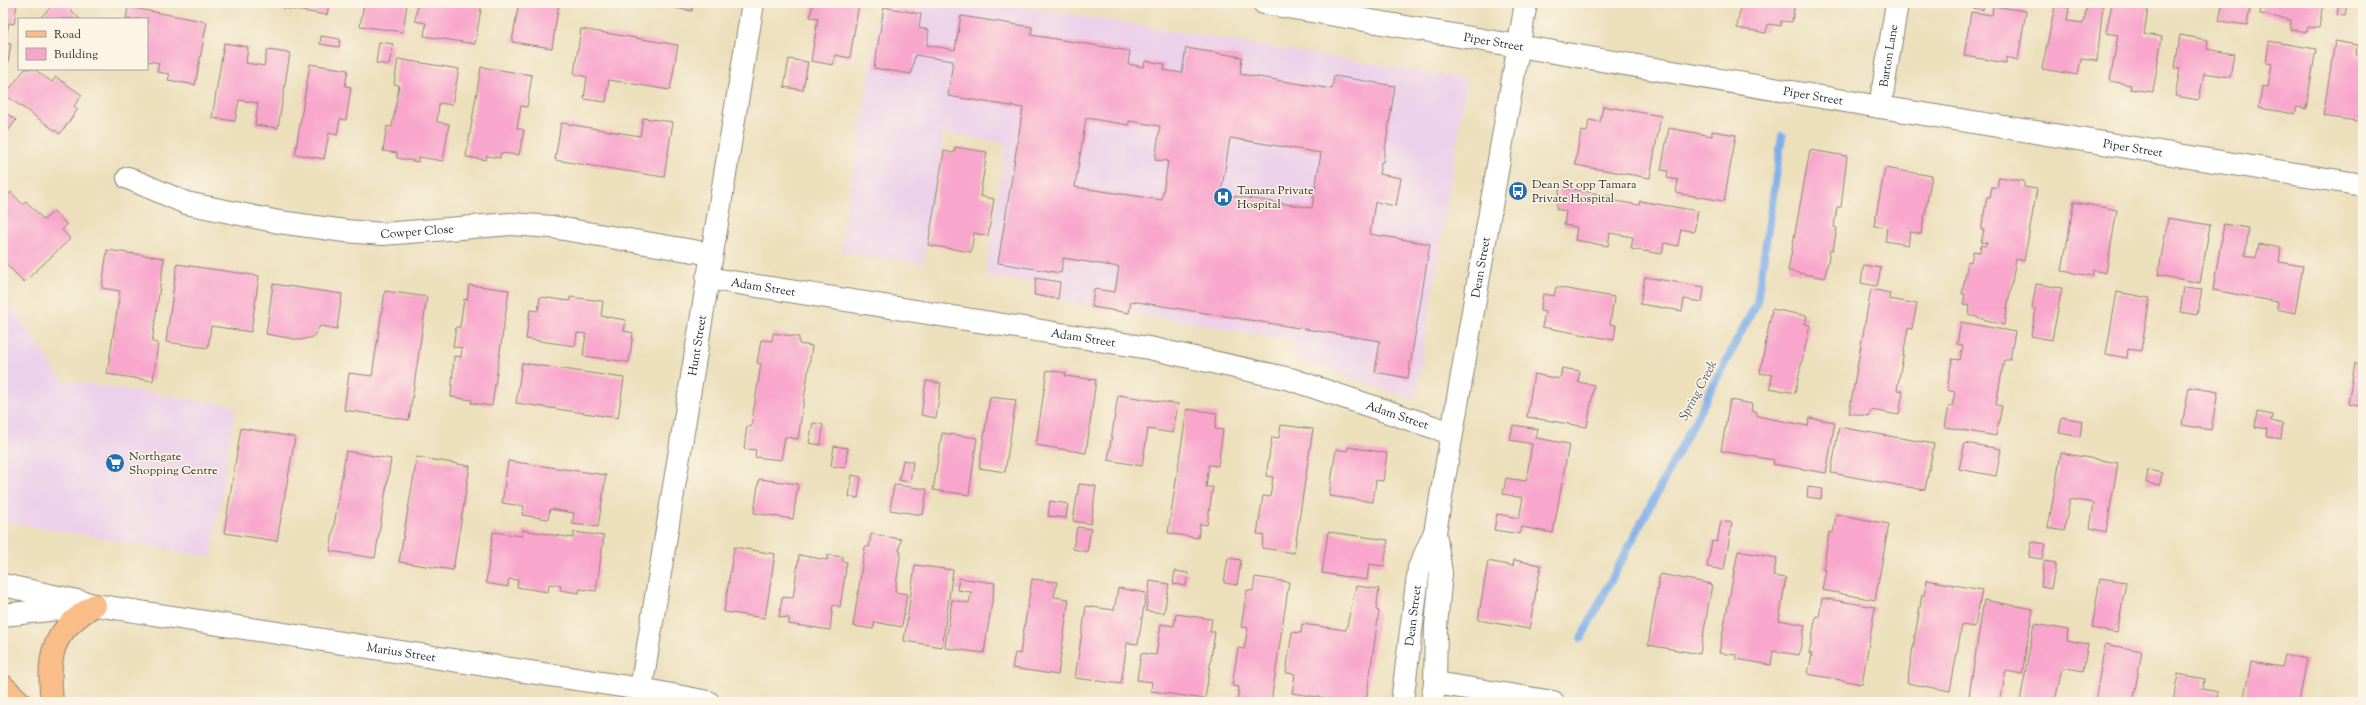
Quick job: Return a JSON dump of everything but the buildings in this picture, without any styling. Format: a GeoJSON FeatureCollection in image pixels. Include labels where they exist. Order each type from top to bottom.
{"type":"FeatureCollection","features":[{"type":"Feature","properties":{"kind":"main road"},"geometry":{"type":"LineString","coordinates":[[52,702],[50,679],[52,655],[60,635],[73,619],[95,605]]}},
{"type":"Feature","properties":{"kind":"main road"},"geometry":{"type":"LineString","coordinates":[[3,686],[20,702]]}},
{"type":"Feature","properties":{"kind":"street","name":"Hunt Street"},"geometry":{"type":"LineString","coordinates":[[641,689],[753,3]]}},
{"type":"Feature","properties":{"kind":"street","name":"Piper Street"},"geometry":{"type":"LineString","coordinates":[[1264,3],[1880,107],[2363,185]]}},
{"type":"Feature","properties":{"kind":"street","name":"Dean Street"},"geometry":{"type":"LineString","coordinates":[[1402,702],[1419,568],[1435,532],[1526,3]]}},
{"type":"Feature","properties":{"kind":"street","name":"Barton Lane"},"geometry":{"type":"LineString","coordinates":[[1880,107],[1897,3]]}},
{"type":"Feature","properties":{"kind":"street","name":"Cowper Close"},"geometry":{"type":"LineString","coordinates":[[128,178],[186,203],[279,222],[345,231],[383,234],[511,224],[552,227],[711,254]]}},
{"type":"Feature","properties":{"kind":"street","name":"Adam Street"},"geometry":{"type":"LineString","coordinates":[[707,278],[1149,348],[1290,379],[1451,434]]}},
{"type":"Feature","properties":{"kind":"street","name":"Dean Street"},"geometry":{"type":"LineString","coordinates":[[1434,692],[1436,626],[1441,572],[1435,532]]}},
{"type":"Feature","properties":{"kind":"street","name":"Marius Street"},"geometry":{"type":"LineString","coordinates":[[3,585],[95,605],[641,689],[708,702]]}},
{"type":"Feature","properties":{"kind":"street","name":"Marius Street"},"geometry":{"type":"LineString","coordinates":[[3,615],[95,605]]}},
{"type":"Feature","properties":{"kind":"street"},"geometry":{"type":"LineString","coordinates":[[1434,692],[1553,702]]}},
{"type":"Feature","properties":{"kind":"shaded area","name":"Tamara Private Hospital"},"geometry":{"type":"Polygon","coordinates":[[[881,3],[1000,3],[1467,79],[1415,400],[1292,358],[1293,340],[1035,296],[1035,283],[985,276],[1006,143],[944,133],[923,264],[840,252],[881,3]]]}},
{"type":"Feature","properties":{"kind":"shaded area","name":"Northgate Shopping Centre"},"geometry":{"type":"Polygon","coordinates":[[[3,293],[62,380],[236,406],[211,557],[3,521],[3,293]]]}},
{"type":"Feature","properties":{"kind":"waterway","name":"Spring Creek"},"geometry":{"type":"LineString","coordinates":[[1581,638],[1757,302],[1782,136]]}},
{"type":"Feature","properties":{"kind":"place","name":"Dean St opp Tamara Private Hospital"},"geometry":{"type":"Point","coordinates":[1518,191]}},
{"type":"Feature","properties":{"kind":"place","name":"Tamara Private Hospital"},"geometry":{"type":"Point","coordinates":[1223,197]}},
{"type":"Feature","properties":{"kind":"place","name":"Northgate Shopping Centre"},"geometry":{"type":"Point","coordinates":[115,463]}}]}
